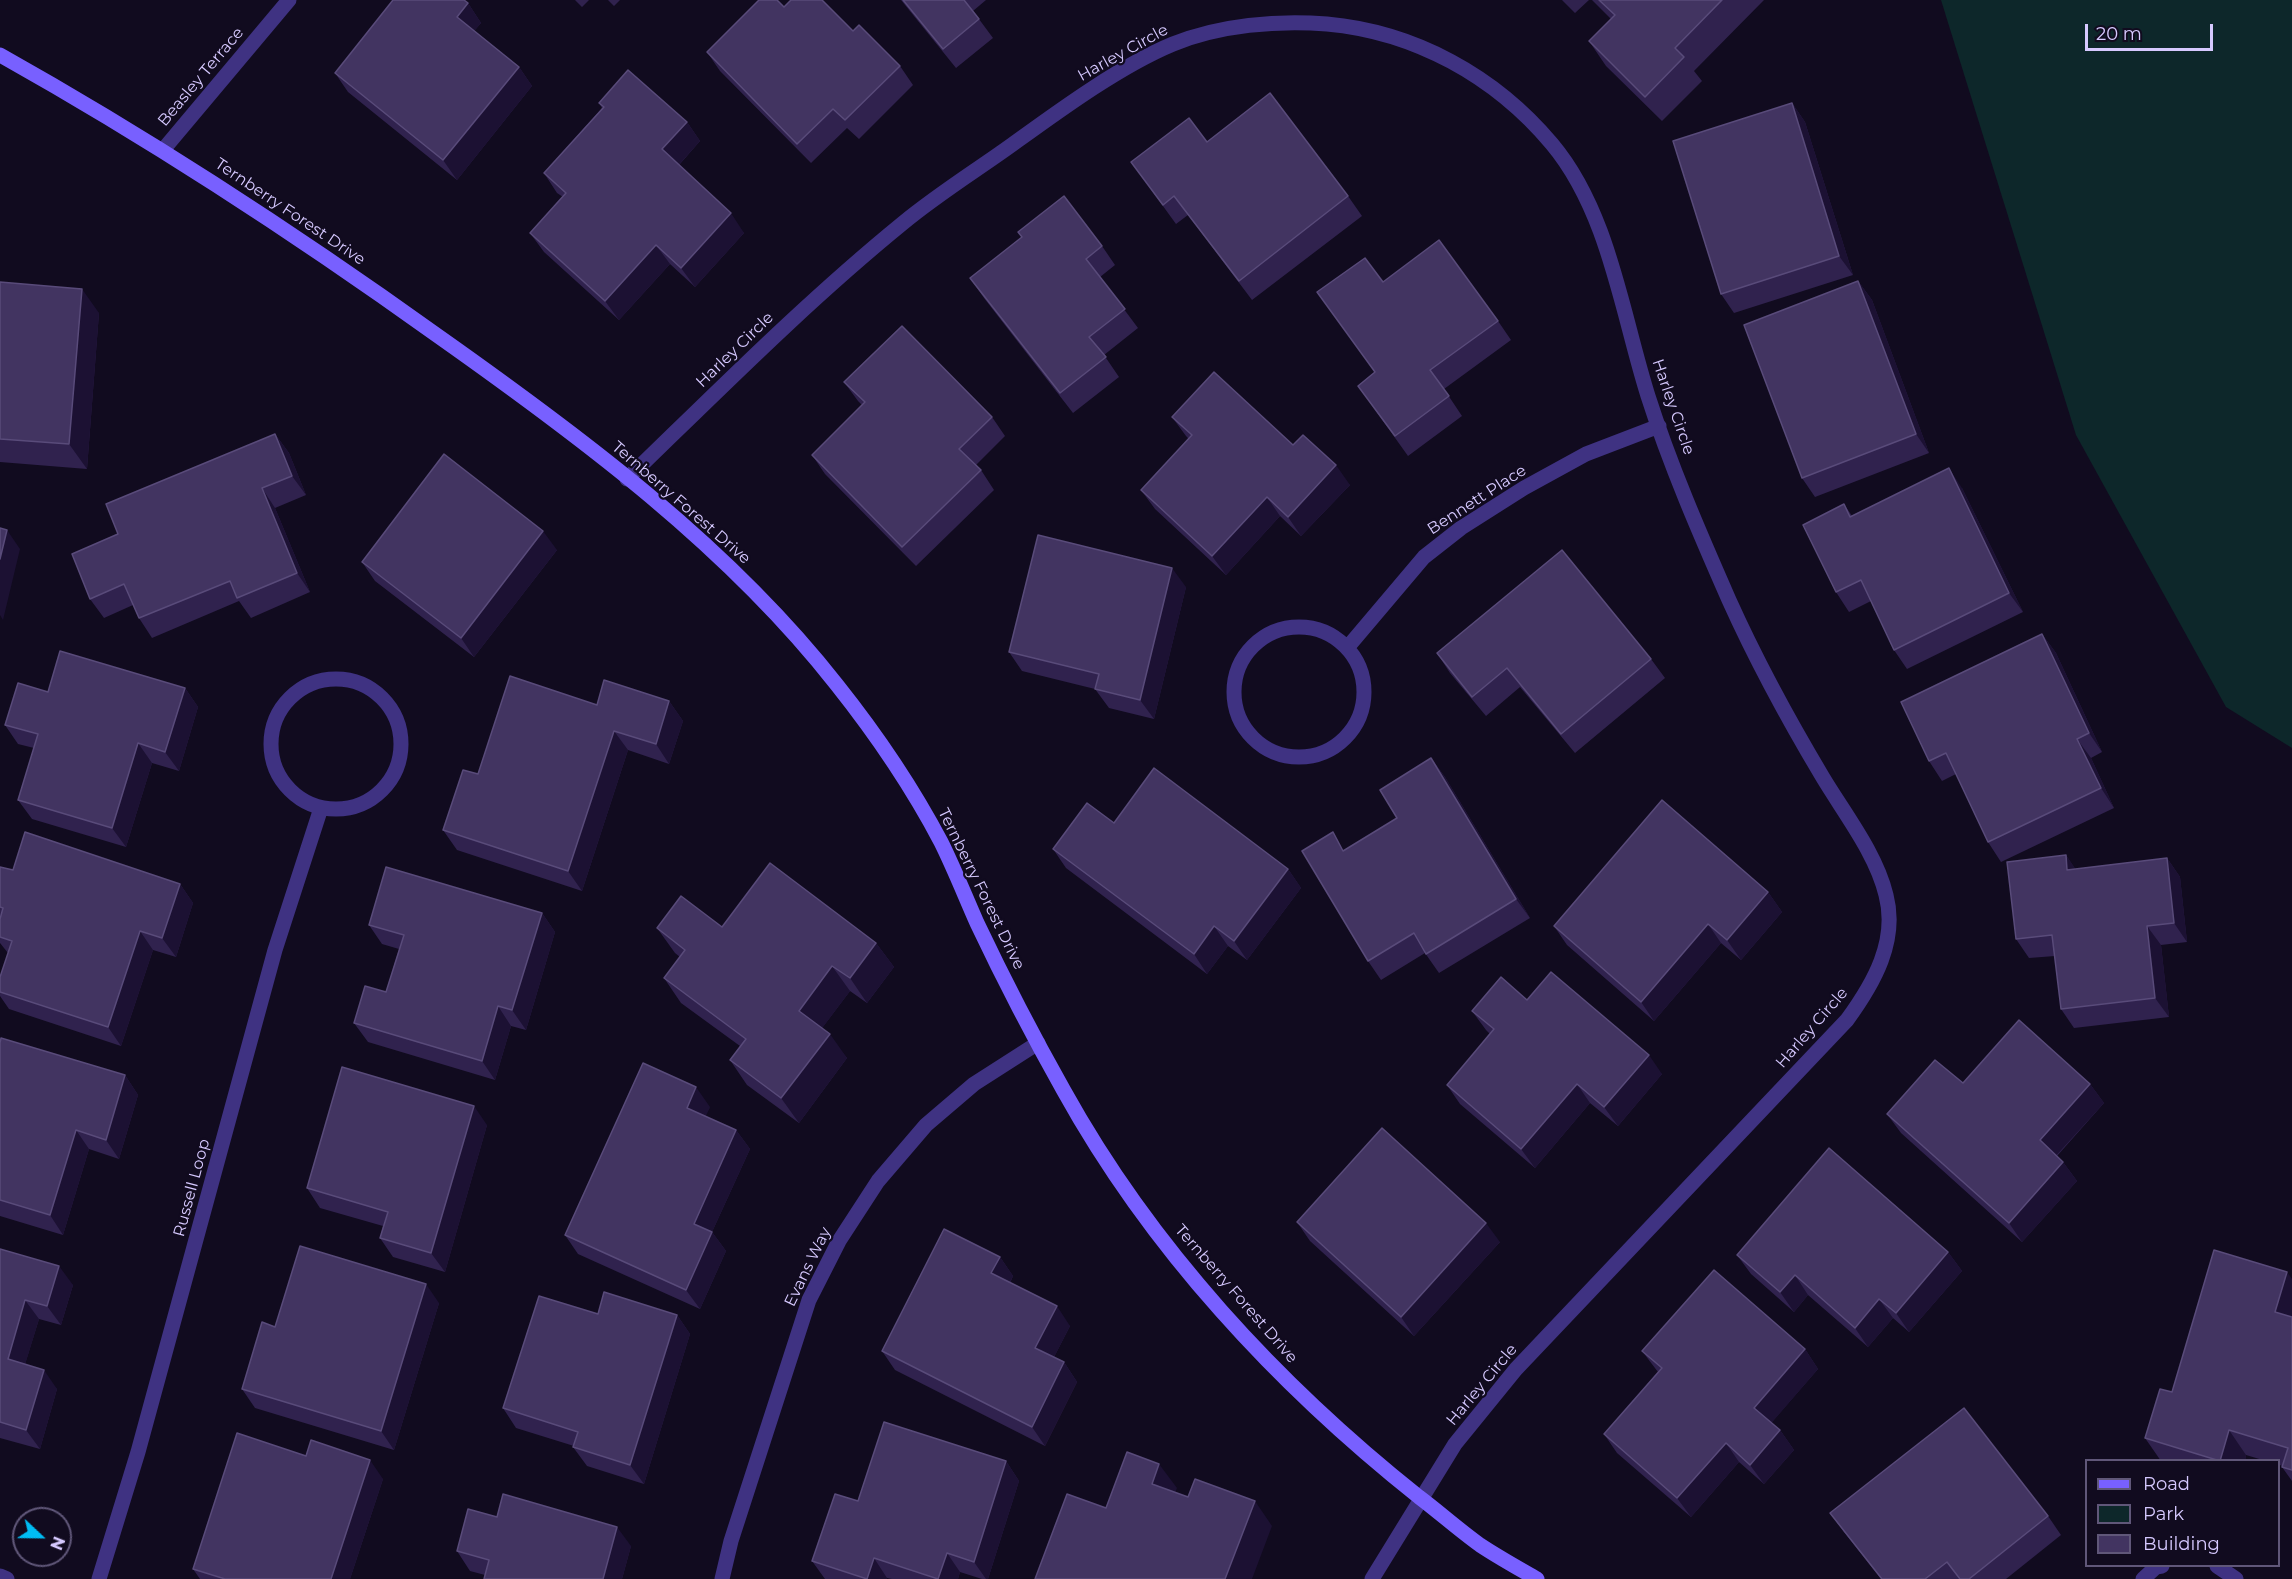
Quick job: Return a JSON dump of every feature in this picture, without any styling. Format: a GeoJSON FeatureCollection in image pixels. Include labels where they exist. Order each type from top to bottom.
{"type":"FeatureCollection","features":[{"type":"Feature","properties":{"kind":"street","name":"Beasley Terrace"},"geometry":{"type":"LineString","coordinates":[[164,150],[289,0]]}},
{"type":"Feature","properties":{"kind":"street","name":"Harley Circle"},"geometry":{"type":"LineString","coordinates":[[627,478],[807,307],[906,220],[1062,109],[1131,66],[1173,44],[1218,31],[1275,23],[1324,24],[1369,30],[1417,44],[1456,63],[1489,85],[1522,112],[1555,147],[1582,191],[1602,235],[1646,390],[1731,604],[1788,718],[1878,867],[1888,900],[1889,931],[1880,966],[1866,995],[1847,1020],[1516,1369],[1455,1444],[1372,1579]]}},
{"type":"Feature","properties":{"kind":"street","name":"Ternberry Forest Drive"},"geometry":{"type":"LineString","coordinates":[[0,55],[164,150],[447,341],[567,429],[627,478],[693,533],[764,600],[836,683],[892,759],[941,843],[978,925],[1067,1097],[1127,1192],[1201,1287],[1272,1366],[1371,1458],[1480,1545],[1537,1579]]}},
{"type":"Feature","properties":{"kind":"street","name":"Bennett Place"},"geometry":{"type":"LineString","coordinates":[[1347,648],[1424,557],[1461,528],[1524,488],[1586,454],[1659,426]]}},
{"type":"Feature","properties":{"kind":"street"},"geometry":{"type":"LineString","coordinates":[[1307,627],[1329,633],[1347,648],[1358,664],[1364,684],[1363,705],[1356,725],[1343,741],[1326,753],[1306,758],[1286,757],[1267,750],[1251,737],[1238,718],[1233,696],[1236,673],[1246,653],[1263,637],[1284,628],[1307,627]]}},
{"type":"Feature","properties":{"kind":"street"},"geometry":{"type":"LineString","coordinates":[[330,678],[351,679],[371,688],[388,703],[399,724],[401,746],[397,769],[384,789],[366,802],[345,810],[321,808],[302,801],[287,788],[276,770],[271,750],[272,730],[279,710],[292,694],[310,683],[330,678]]}},
{"type":"Feature","properties":{"kind":"street","name":"Russell Loop"},"geometry":{"type":"LineString","coordinates":[[99,1579],[138,1452],[275,950],[321,808]]}},
{"type":"Feature","properties":{"kind":"street","name":"Evans Way"},"geometry":{"type":"LineString","coordinates":[[722,1579],[738,1520],[809,1300],[839,1241],[878,1181],[926,1125],[974,1084],[1038,1042]]}},
{"type":"Feature","properties":{"kind":"street"},"geometry":{"type":"LineString","coordinates":[[2143,1579],[2156,1567]]}},
{"type":"Feature","properties":{"kind":"street"},"geometry":{"type":"LineString","coordinates":[[2218,1567],[2236,1579]]}},
{"type":"Feature","properties":{"kind":"street"},"geometry":{"type":"LineString","coordinates":[[0,1576],[7,1579]]}},
{"type":"Feature","properties":{"kind":"green space"},"geometry":{"type":"Polygon","coordinates":[[[1941,0],[2292,0],[2292,748],[2226,707],[2076,435],[1941,0]]]}},
{"type":"Feature","properties":{"kind":"building"},"geometry":{"type":"Polygon","coordinates":[[[393,0],[464,0],[468,3],[457,17],[519,67],[443,160],[335,73],[393,0]]]}},
{"type":"Feature","properties":{"kind":"building"},"geometry":{"type":"Polygon","coordinates":[[[759,0],[777,0],[784,7],[791,0],[822,0],[853,31],[859,25],[900,66],[845,120],[833,109],[797,144],[707,52],[759,0]]]}},
{"type":"Feature","properties":{"kind":"building"},"geometry":{"type":"Polygon","coordinates":[[[903,0],[964,0],[979,19],[943,49],[903,0]]]}},
{"type":"Feature","properties":{"kind":"building"},"geometry":{"type":"Polygon","coordinates":[[[1599,0],[1722,0],[1675,48],[1684,57],[1645,97],[1589,41],[1615,15],[1599,0]]]}},
{"type":"Feature","properties":{"kind":"building"},"geometry":{"type":"Polygon","coordinates":[[[628,70],[687,122],[662,149],[731,213],[681,268],[656,245],[605,301],[530,233],[566,193],[544,173],[604,107],[599,103],[628,70]]]}},
{"type":"Feature","properties":{"kind":"building"},"geometry":{"type":"Polygon","coordinates":[[[1270,93],[1348,196],[1239,281],[1174,196],[1163,205],[1131,162],[1189,118],[1207,142],[1270,93]]]}},
{"type":"Feature","properties":{"kind":"building"},"geometry":{"type":"Polygon","coordinates":[[[1792,103],[1839,256],[1721,294],[1673,141],[1792,103]]]}},
{"type":"Feature","properties":{"kind":"building"},"geometry":{"type":"Polygon","coordinates":[[[1064,196],[1102,246],[1086,259],[1125,309],[1089,337],[1106,357],[1060,393],[970,278],[1022,237],[1018,232],[1064,196]]]}},
{"type":"Feature","properties":{"kind":"building"},"geometry":{"type":"Polygon","coordinates":[[[1439,240],[1498,321],[1430,370],[1449,396],[1395,436],[1358,386],[1375,372],[1317,292],[1365,258],[1383,282],[1439,240]]]}},
{"type":"Feature","properties":{"kind":"building"},"geometry":{"type":"Polygon","coordinates":[[[1858,281],[1916,434],[1802,478],[1744,325],[1858,281]]]}},
{"type":"Feature","properties":{"kind":"building"},"geometry":{"type":"Polygon","coordinates":[[[0,282],[82,289],[69,444],[0,439],[0,282]]]}},
{"type":"Feature","properties":{"kind":"building"},"geometry":{"type":"Polygon","coordinates":[[[902,326],[992,417],[959,449],[981,470],[902,547],[812,455],[865,402],[844,382],[902,326]]]}},
{"type":"Feature","properties":{"kind":"building"},"geometry":{"type":"Polygon","coordinates":[[[1214,372],[1293,445],[1303,435],[1336,465],[1288,517],[1267,497],[1212,556],[1141,490],[1192,435],[1172,417],[1214,372]]]}},
{"type":"Feature","properties":{"kind":"building"},"geometry":{"type":"Polygon","coordinates":[[[275,434],[292,476],[262,488],[297,573],[237,598],[230,581],[139,618],[124,584],[90,599],[72,554],[118,534],[106,504],[275,434]]]}},
{"type":"Feature","properties":{"kind":"building"},"geometry":{"type":"Polygon","coordinates":[[[444,454],[543,531],[461,638],[362,562],[444,454]]]}},
{"type":"Feature","properties":{"kind":"building"},"geometry":{"type":"Polygon","coordinates":[[[1949,468],[2009,593],[1894,650],[1861,580],[1836,592],[1803,525],[1844,504],[1850,517],[1949,468]]]}},
{"type":"Feature","properties":{"kind":"building"},"geometry":{"type":"Polygon","coordinates":[[[0,528],[7,530],[0,559],[0,528]]]}},
{"type":"Feature","properties":{"kind":"building"},"geometry":{"type":"Polygon","coordinates":[[[1038,535],[1172,568],[1140,700],[1095,689],[1099,674],[1009,652],[1038,535]]]}},
{"type":"Feature","properties":{"kind":"building"},"geometry":{"type":"Polygon","coordinates":[[[1562,550],[1651,659],[1561,734],[1507,668],[1472,697],[1437,653],[1562,550]]]}},
{"type":"Feature","properties":{"kind":"building"},"geometry":{"type":"Polygon","coordinates":[[[2042,634],[2089,733],[2077,739],[2101,788],[1988,842],[1946,753],[1929,761],[1901,702],[2042,634]]]}},
{"type":"Feature","properties":{"kind":"building"},"geometry":{"type":"Polygon","coordinates":[[[60,651],[185,688],[165,752],[138,743],[112,828],[18,800],[38,734],[5,725],[18,683],[48,692],[60,651]]]}},
{"type":"Feature","properties":{"kind":"building"},"geometry":{"type":"Polygon","coordinates":[[[510,676],[597,705],[604,680],[669,701],[656,744],[614,731],[568,871],[443,830],[463,770],[478,774],[510,676]]]}},
{"type":"Feature","properties":{"kind":"building"},"geometry":{"type":"Polygon","coordinates":[[[1431,758],[1516,899],[1426,954],[1414,933],[1368,961],[1302,851],[1333,832],[1343,851],[1397,818],[1380,790],[1431,758]]]}},
{"type":"Feature","properties":{"kind":"building"},"geometry":{"type":"Polygon","coordinates":[[[1154,768],[1288,869],[1234,941],[1214,926],[1194,954],[1053,849],[1087,803],[1114,823],[1154,768]]]}},
{"type":"Feature","properties":{"kind":"building"},"geometry":{"type":"Polygon","coordinates":[[[1662,800],[1768,892],[1727,940],[1708,924],[1641,1002],[1554,926],[1662,800]]]}},
{"type":"Feature","properties":{"kind":"building"},"geometry":{"type":"Polygon","coordinates":[[[25,832],[180,884],[162,938],[140,931],[108,1027],[0,992],[0,977],[12,941],[0,937],[0,919],[3,908],[0,907],[0,867],[13,870],[25,832]]]}},
{"type":"Feature","properties":{"kind":"building"},"geometry":{"type":"Polygon","coordinates":[[[2066,855],[2067,870],[2167,858],[2174,923],[2147,926],[2155,998],[2061,1009],[2052,935],[2016,939],[2007,862],[2066,855]]]}},
{"type":"Feature","properties":{"kind":"building"},"geometry":{"type":"Polygon","coordinates":[[[770,863],[876,943],[850,978],[832,966],[799,1011],[830,1034],[781,1098],[730,1060],[746,1039],[664,978],[685,950],[657,928],[681,896],[722,927],[770,863]]]}},
{"type":"Feature","properties":{"kind":"building"},"geometry":{"type":"Polygon","coordinates":[[[386,867],[542,913],[512,1010],[498,1006],[482,1061],[354,1023],[365,986],[386,992],[404,935],[369,925],[386,867]]]}},
{"type":"Feature","properties":{"kind":"building"},"geometry":{"type":"Polygon","coordinates":[[[1551,972],[1649,1055],[1604,1107],[1577,1084],[1521,1149],[1447,1085],[1494,1029],[1472,1011],[1501,977],[1527,1000],[1551,972]]]}},
{"type":"Feature","properties":{"kind":"building"},"geometry":{"type":"Polygon","coordinates":[[[2019,1020],[2090,1084],[2040,1140],[2063,1162],[2009,1223],[1887,1114],[1935,1060],[1963,1083],[2019,1020]]]}},
{"type":"Feature","properties":{"kind":"building"},"geometry":{"type":"Polygon","coordinates":[[[1,1038],[125,1075],[106,1140],[76,1130],[50,1215],[0,1200],[1,1038]]]}},
{"type":"Feature","properties":{"kind":"building"},"geometry":{"type":"Polygon","coordinates":[[[643,1063],[696,1087],[687,1108],[736,1130],[694,1224],[712,1232],[686,1290],[565,1235],[643,1063]]]}},
{"type":"Feature","properties":{"kind":"building"},"geometry":{"type":"Polygon","coordinates":[[[342,1067],[474,1106],[431,1253],[380,1238],[388,1212],[307,1188],[342,1067]]]}},
{"type":"Feature","properties":{"kind":"building"},"geometry":{"type":"Polygon","coordinates":[[[1382,1128],[1486,1223],[1401,1317],[1297,1222],[1382,1128]]]}},
{"type":"Feature","properties":{"kind":"building"},"geometry":{"type":"Polygon","coordinates":[[[1829,1148],[1948,1252],[1896,1313],[1879,1299],[1855,1328],[1795,1275],[1780,1292],[1737,1255],[1829,1148]]]}},
{"type":"Feature","properties":{"kind":"building"},"geometry":{"type":"Polygon","coordinates":[[[944,1229],[1000,1257],[991,1273],[1057,1306],[1035,1348],[1064,1362],[1032,1427],[882,1351],[944,1229]]]}},
{"type":"Feature","properties":{"kind":"building"},"geometry":{"type":"Polygon","coordinates":[[[300,1246],[426,1284],[381,1431],[242,1389],[262,1322],[275,1327],[300,1246]]]}},
{"type":"Feature","properties":{"kind":"building"},"geometry":{"type":"Polygon","coordinates":[[[0,1249],[59,1266],[47,1306],[25,1300],[8,1359],[44,1370],[26,1430],[0,1422],[0,1249]]]}},
{"type":"Feature","properties":{"kind":"building"},"geometry":{"type":"Polygon","coordinates":[[[2214,1250],[2287,1272],[2275,1312],[2292,1317],[2292,1470],[2282,1467],[2288,1448],[2229,1430],[2221,1459],[2213,1459],[2145,1438],[2160,1389],[2172,1392],[2214,1250]]]}},
{"type":"Feature","properties":{"kind":"building"},"geometry":{"type":"Polygon","coordinates":[[[1714,1270],[1805,1349],[1754,1408],[1780,1430],[1750,1465],[1726,1443],[1677,1498],[1604,1434],[1662,1368],[1642,1351],[1714,1270]]]}},
{"type":"Feature","properties":{"kind":"building"},"geometry":{"type":"Polygon","coordinates":[[[604,1292],[677,1315],[630,1465],[573,1447],[578,1432],[503,1408],[539,1296],[598,1314],[604,1292]]]}},
{"type":"Feature","properties":{"kind":"building"},"geometry":{"type":"Polygon","coordinates":[[[1964,1408],[2048,1516],[1969,1579],[1960,1579],[1947,1562],[1925,1579],[1882,1579],[1830,1513],[1964,1408]]]}},
{"type":"Feature","properties":{"kind":"building"},"geometry":{"type":"Polygon","coordinates":[[[884,1422],[1006,1461],[974,1562],[947,1553],[938,1579],[874,1558],[867,1579],[812,1561],[835,1494],[858,1501],[884,1422]]]}},
{"type":"Feature","properties":{"kind":"building"},"geometry":{"type":"Polygon","coordinates":[[[237,1433],[306,1456],[311,1440],[370,1460],[331,1579],[225,1579],[193,1569],[237,1433]]]}},
{"type":"Feature","properties":{"kind":"building"},"geometry":{"type":"Polygon","coordinates":[[[1127,1452],[1159,1464],[1152,1484],[1188,1497],[1195,1479],[1255,1501],[1225,1579],[1035,1579],[1067,1494],[1106,1508],[1127,1452]]]}},
{"type":"Feature","properties":{"kind":"building"},"geometry":{"type":"Polygon","coordinates":[[[503,1494],[617,1527],[603,1579],[484,1579],[489,1560],[457,1551],[468,1509],[497,1517],[503,1494]]]}}]}
